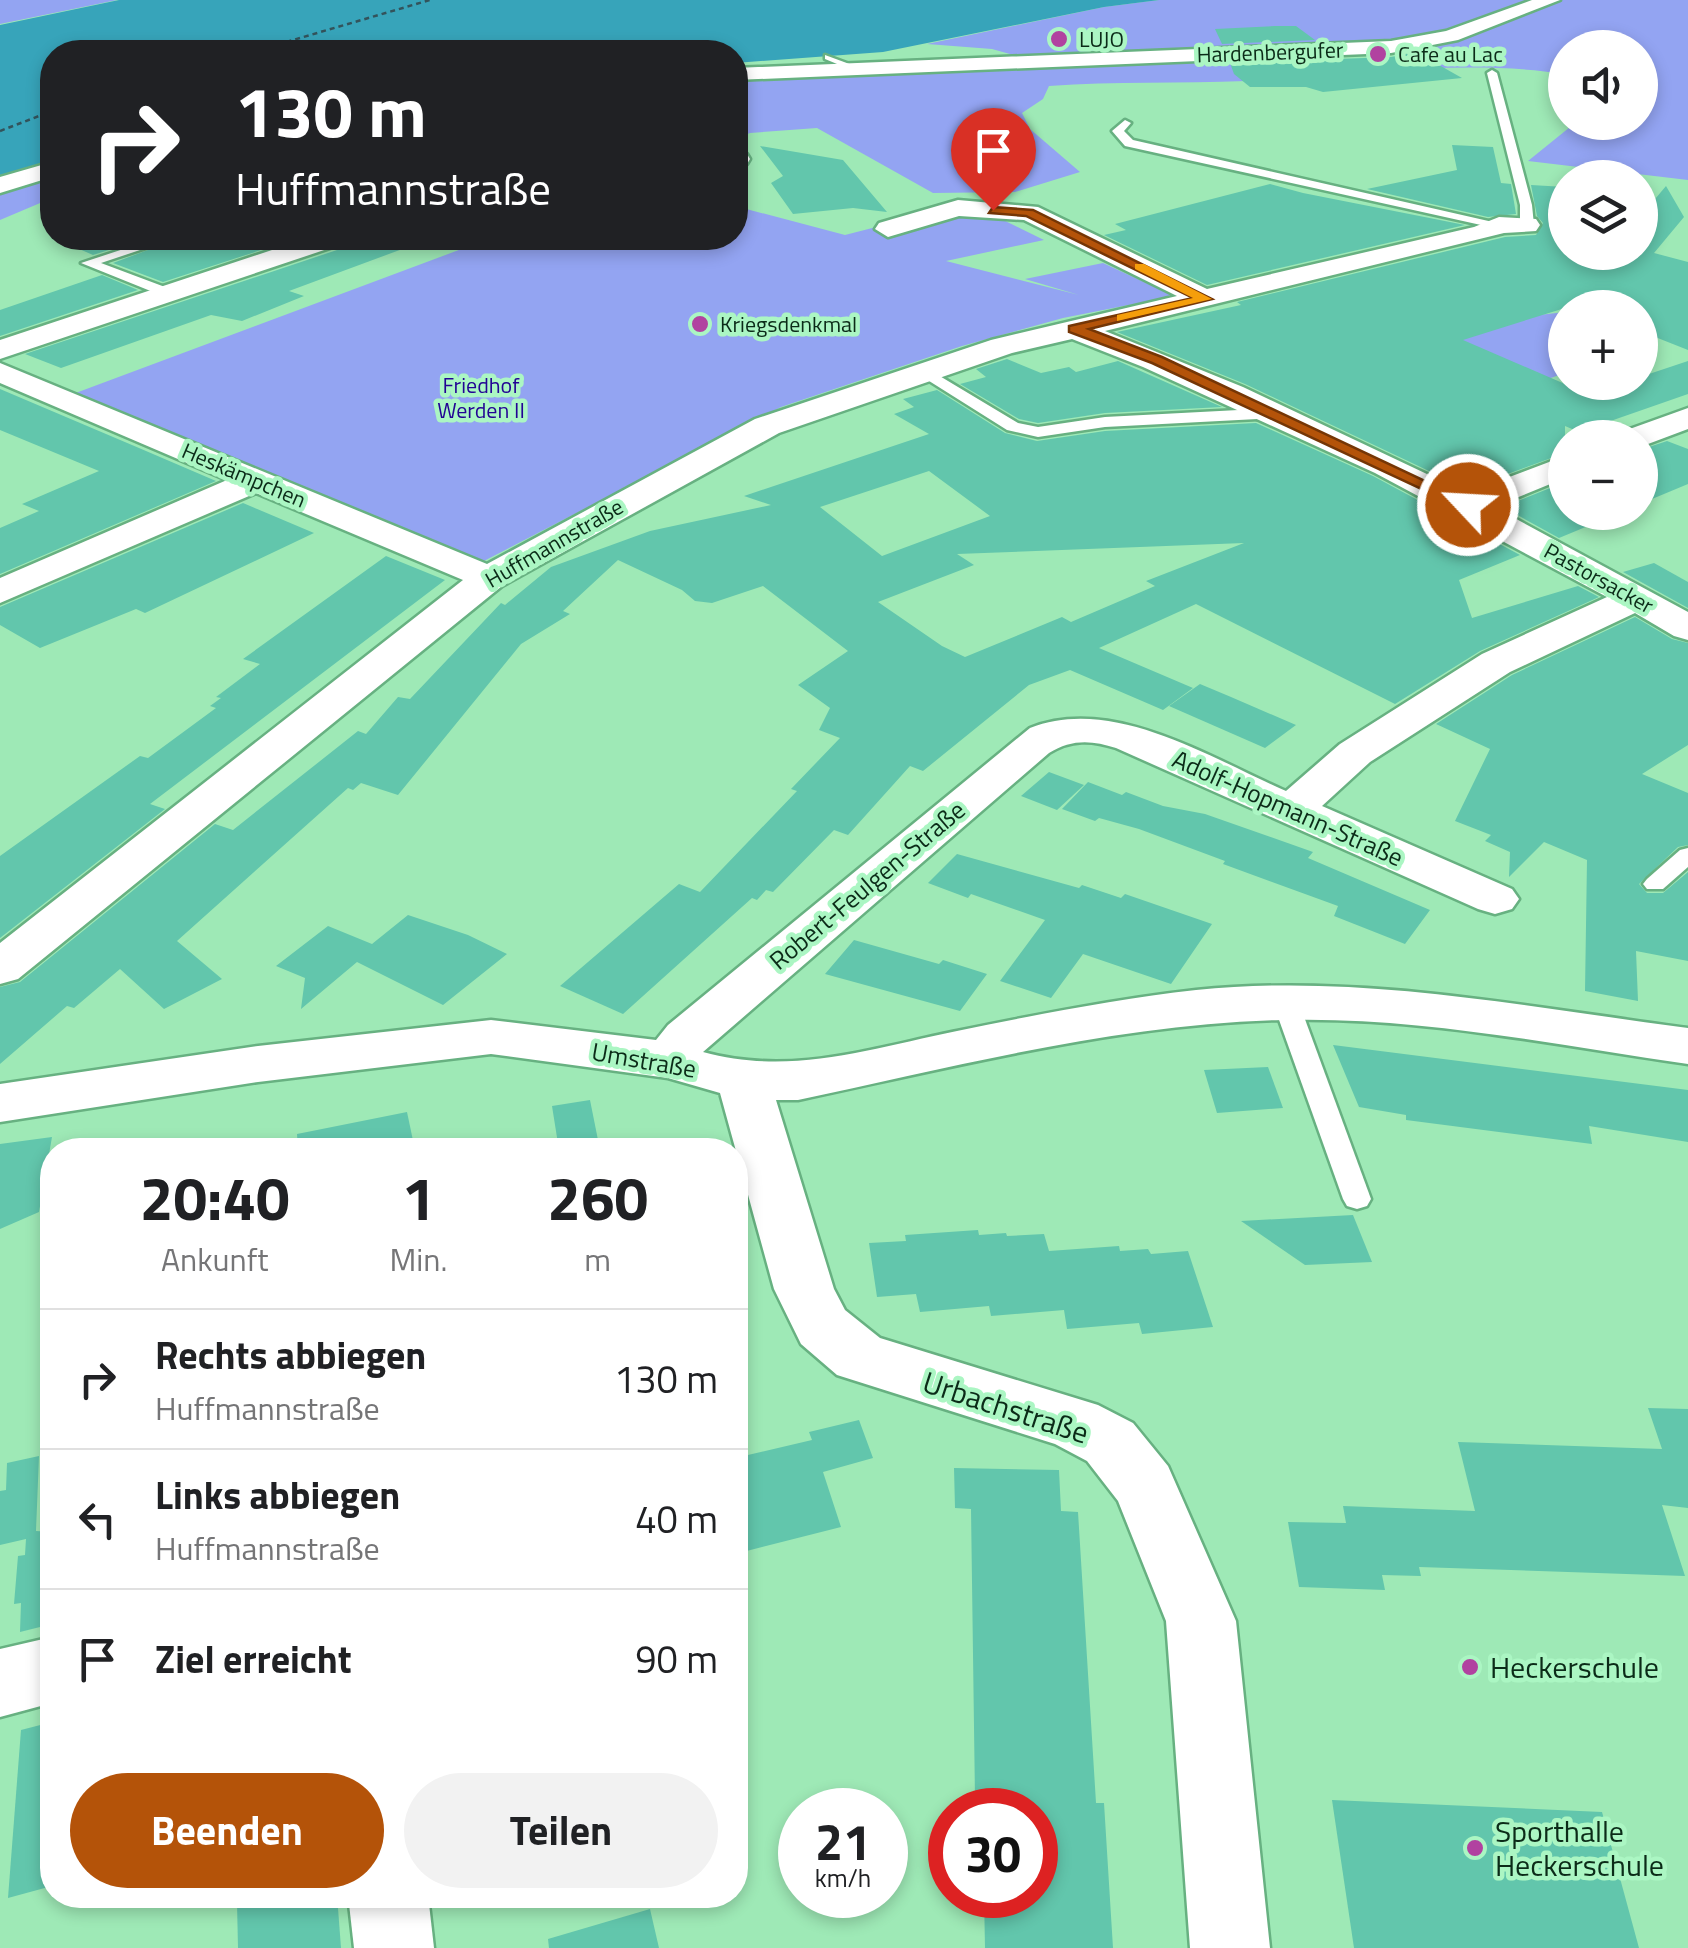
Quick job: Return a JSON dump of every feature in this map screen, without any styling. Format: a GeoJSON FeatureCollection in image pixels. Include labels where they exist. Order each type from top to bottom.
{"type":"FeatureCollection","features":[{"type":"Feature","properties":{"kind":"street","name":"Hardenbergufer"},"geometry":{"type":"LineString","coordinates":[[748,73],[981,60],[1392,47],[1451,36],[1550,0]]}},
{"type":"Feature","properties":{"kind":"street"},"geometry":{"type":"LineString","coordinates":[[0,185],[40,173]]}},
{"type":"Feature","properties":{"kind":"street"},"geometry":{"type":"LineString","coordinates":[[888,229],[958,208],[1029,213],[1206,299]]}},
{"type":"Feature","properties":{"kind":"street","name":"Huffmannstraße"},"geometry":{"type":"LineString","coordinates":[[0,968],[489,578],[767,426],[1002,346],[1484,233],[1498,224],[1527,225]]}},
{"type":"Feature","properties":{"kind":"street"},"geometry":{"type":"LineString","coordinates":[[0,350],[298,250]]}},
{"type":"Feature","properties":{"kind":"street","name":"Pastorsacker"},"geometry":{"type":"LineString","coordinates":[[1074,329],[1157,360],[1276,413],[1468,505],[1688,628]]}},
{"type":"Feature","properties":{"kind":"street","name":"Heskämpchen"},"geometry":{"type":"LineString","coordinates":[[0,372],[489,578]]}},
{"type":"Feature","properties":{"kind":"street"},"geometry":{"type":"LineString","coordinates":[[1658,430],[1688,418]]}},
{"type":"Feature","properties":{"kind":"street"},"geometry":{"type":"LineString","coordinates":[[1468,505],[1548,473]]}},
{"type":"Feature","properties":{"kind":"street"},"geometry":{"type":"LineString","coordinates":[[0,592],[256,480]]}},
{"type":"Feature","properties":{"kind":"street"},"geometry":{"type":"LineString","coordinates":[[1291,810],[1356,753],[1496,663],[1637,598]]}},
{"type":"Feature","properties":{"kind":"street","name":"Adolf-Hopmann-Straße"},"geometry":{"type":"LineString","coordinates":[[1076,729],[1116,733],[1496,898]]}},
{"type":"Feature","properties":{"kind":"street","name":"Robert-Feulgen-Straße"},"geometry":{"type":"LineString","coordinates":[[669,1060],[686,1037],[1034,744],[1053,732],[1076,729]]}},
{"type":"Feature","properties":{"kind":"street","name":"Umstraße"},"geometry":{"type":"LineString","coordinates":[[0,1104],[258,1064],[490,1037],[669,1060],[744,1081],[798,1082],[999,1040],[1197,1007],[1286,1002],[1390,1006],[1688,1046]]}},
{"type":"Feature","properties":{"kind":"street","name":"Urbachstraße"},"geometry":{"type":"LineString","coordinates":[[744,1081],[778,1186],[804,1289],[824,1327],[859,1357],[1075,1424],[1110,1442],[1145,1486],[1201,1621],[1230,1948]]}},
{"type":"Feature","properties":{"kind":"street"},"geometry":{"type":"LineString","coordinates":[[0,1683],[40,1673]]}},
{"type":"Feature","properties":{"kind":"street"},"geometry":{"type":"LineString","coordinates":[[389,1908],[394,1948]]}},
{"type":"Feature","properties":{"kind":"lane"},"geometry":{"type":"LineString","coordinates":[[829,57],[858,69]]}},
{"type":"Feature","properties":{"kind":"lane","name":"Huffmannstraße"},"geometry":{"type":"LineString","coordinates":[[1492,73],[1517,166],[1527,225]]}},
{"type":"Feature","properties":{"kind":"lane","name":"Huffmannstraße"},"geometry":{"type":"LineString","coordinates":[[1124,123],[1118,131],[1129,143],[1498,224]]}},
{"type":"Feature","properties":{"kind":"lane"},"geometry":{"type":"LineString","coordinates":[[130,250],[88,263],[168,293]]}},
{"type":"Feature","properties":{"kind":"lane"},"geometry":{"type":"LineString","coordinates":[[923,371],[1014,426],[1038,432],[1105,422],[1276,413]]}},
{"type":"Feature","properties":{"kind":"lane"},"geometry":{"type":"LineString","coordinates":[[1654,884],[1688,855]]}},
{"type":"Feature","properties":{"kind":"lane"},"geometry":{"type":"LineString","coordinates":[[1286,1002],[1357,1199]]}},
{"type":"Feature","properties":{"kind":"green space"},"geometry":{"type":"Polygon","coordinates":[[[0,0],[117,0],[0,24],[0,0]]]}},
{"type":"Feature","properties":{"kind":"green space"},"geometry":{"type":"Polygon","coordinates":[[[1159,0],[1530,0],[1420,38],[1393,42],[1028,59],[992,49],[927,44],[1104,7],[1159,0]]]}},
{"type":"Feature","properties":{"kind":"green space"},"geometry":{"type":"Polygon","coordinates":[[[1562,0],[1688,0],[1688,180],[1658,176],[1658,160],[1528,161],[1554,140],[1658,140],[1658,30],[1548,30],[1548,72],[1446,68],[1246,81],[1049,86],[1043,99],[1022,113],[1030,129],[1080,172],[1015,192],[933,193],[817,128],[748,134],[748,79],[1327,53],[1356,71],[1447,64],[1418,47],[1562,0]]]}},
{"type":"Feature","properties":{"kind":"green space"},"geometry":{"type":"Polygon","coordinates":[[[40,176],[40,203],[0,220],[0,188],[40,176]]]}},
{"type":"Feature","properties":{"kind":"green space","name":"Friedhof Werden II"},"geometry":{"type":"Polygon","coordinates":[[[748,209],[845,235],[884,225],[895,230],[967,216],[997,217],[1044,240],[946,261],[1079,295],[1025,279],[1103,263],[1174,296],[1063,318],[962,346],[781,407],[482,562],[73,394],[459,250],[748,250],[748,209]]]}},
{"type":"Feature","properties":{"kind":"green space"},"geometry":{"type":"Polygon","coordinates":[[[1548,314],[1548,379],[1485,401],[1422,342],[1503,319],[1548,314]]]}},
{"type":"Feature","properties":{"kind":"shaded area"},"geometry":{"type":"Polygon","coordinates":[[[119,0],[1159,0],[1104,7],[883,52],[748,62],[748,40],[40,40],[40,165],[0,176],[0,25],[119,0]]]}},
{"type":"Feature","properties":{"kind":"building"},"geometry":{"type":"Polygon","coordinates":[[[1296,26],[1315,40],[1222,44],[1215,29],[1296,26]]]}},
{"type":"Feature","properties":{"kind":"building"},"geometry":{"type":"Polygon","coordinates":[[[1416,52],[1462,78],[1323,92],[1306,87],[1250,87],[1234,74],[1230,63],[1391,57],[1416,52]]]}},
{"type":"Feature","properties":{"kind":"building"},"geometry":{"type":"Polygon","coordinates":[[[1452,145],[1493,147],[1501,183],[1511,184],[1516,214],[1488,217],[1367,189],[1457,170],[1452,145]]]}},
{"type":"Feature","properties":{"kind":"building"},"geometry":{"type":"Polygon","coordinates":[[[760,146],[843,160],[887,212],[853,208],[793,214],[771,183],[783,176],[760,146]]]}},
{"type":"Feature","properties":{"kind":"building"},"geometry":{"type":"Polygon","coordinates":[[[1270,184],[1465,225],[1207,285],[1104,235],[1126,230],[1115,224],[1270,184]]]}},
{"type":"Feature","properties":{"kind":"building"},"geometry":{"type":"Polygon","coordinates":[[[1531,185],[1548,186],[1548,270],[1658,270],[1658,254],[1688,262],[1688,350],[1658,338],[1658,290],[1548,290],[1548,313],[1463,340],[1548,377],[1548,400],[1658,400],[1658,371],[1688,361],[1688,394],[1613,420],[1548,420],[1548,459],[1467,489],[1245,384],[1117,332],[1241,305],[1237,302],[1505,237],[1536,235],[1543,223],[1537,216],[1531,185]]]}},
{"type":"Feature","properties":{"kind":"building"},"geometry":{"type":"Polygon","coordinates":[[[1666,186],[1684,217],[1658,248],[1658,196],[1666,186]]]}},
{"type":"Feature","properties":{"kind":"building"},"geometry":{"type":"Polygon","coordinates":[[[82,250],[109,250],[93,255],[82,250]]]}},
{"type":"Feature","properties":{"kind":"building"},"geometry":{"type":"Polygon","coordinates":[[[148,250],[261,250],[163,282],[113,263],[148,250]]]}},
{"type":"Feature","properties":{"kind":"building"},"geometry":{"type":"Polygon","coordinates":[[[337,250],[400,250],[289,291],[304,296],[242,321],[211,315],[61,368],[25,354],[337,250]]]}},
{"type":"Feature","properties":{"kind":"building"},"geometry":{"type":"Polygon","coordinates":[[[102,275],[138,290],[0,336],[0,310],[102,275]]]}},
{"type":"Feature","properties":{"kind":"building"},"geometry":{"type":"Polygon","coordinates":[[[1007,359],[1041,373],[1069,367],[1076,372],[1118,361],[1222,407],[1105,413],[1038,423],[1019,419],[960,384],[986,377],[976,369],[1007,359]]]}},
{"type":"Feature","properties":{"kind":"building"},"geometry":{"type":"Polygon","coordinates":[[[0,389],[216,481],[0,574],[0,528],[39,511],[22,504],[99,471],[0,430],[0,389]]]}},
{"type":"Feature","properties":{"kind":"building"},"geometry":{"type":"Polygon","coordinates":[[[937,390],[1005,433],[1037,441],[1105,431],[1256,423],[1373,476],[1520,555],[1459,580],[1472,618],[1578,586],[1599,597],[1480,651],[1395,704],[1196,604],[1099,648],[1193,688],[1163,710],[1070,670],[1029,685],[923,771],[910,766],[848,835],[834,830],[773,892],[766,890],[757,900],[752,898],[623,1014],[560,986],[679,884],[700,892],[797,791],[791,789],[840,738],[819,730],[830,708],[798,685],[848,651],[763,586],[712,603],[695,601],[682,590],[618,560],[563,611],[570,614],[521,644],[398,795],[361,783],[353,790],[348,788],[177,941],[222,979],[164,1009],[120,969],[74,1008],[67,1006],[0,1064],[0,987],[20,982],[215,824],[233,830],[358,731],[366,734],[398,697],[410,699],[501,603],[505,605],[551,567],[650,531],[771,505],[744,496],[929,434],[894,414],[914,407],[903,399],[937,390]],[[929,471],[820,507],[882,556],[990,516],[929,471]],[[1244,543],[957,554],[974,565],[878,602],[965,657],[1062,617],[1071,622],[1155,586],[1146,581],[1244,543]]]}},
{"type":"Feature","properties":{"kind":"building"},"geometry":{"type":"Polygon","coordinates":[[[1667,441],[1688,449],[1688,484],[1658,496],[1658,444],[1667,441]]]}},
{"type":"Feature","properties":{"kind":"building"},"geometry":{"type":"Polygon","coordinates":[[[1548,489],[1548,530],[1578,530],[1559,538],[1503,507],[1548,489]]]}},
{"type":"Feature","properties":{"kind":"building"},"geometry":{"type":"Polygon","coordinates":[[[243,503],[314,533],[145,613],[136,609],[40,648],[0,625],[0,607],[243,503]]]}},
{"type":"Feature","properties":{"kind":"building"},"geometry":{"type":"Polygon","coordinates":[[[386,556],[445,580],[150,804],[165,809],[0,938],[0,856],[140,756],[148,758],[216,708],[210,706],[221,698],[216,697],[260,664],[243,659],[386,556]]]}},
{"type":"Feature","properties":{"kind":"building"},"geometry":{"type":"Polygon","coordinates":[[[1654,563],[1688,582],[1688,608],[1623,572],[1654,563]]]}},
{"type":"Feature","properties":{"kind":"building"},"geometry":{"type":"Polygon","coordinates":[[[1635,617],[1672,639],[1688,643],[1688,745],[1642,774],[1688,793],[1688,845],[1678,847],[1639,884],[1647,893],[1663,893],[1688,872],[1688,961],[1636,951],[1638,1001],[1585,991],[1587,860],[1544,842],[1509,877],[1510,852],[1485,841],[1491,835],[1455,821],[1490,749],[1436,724],[1512,675],[1635,617]]]}},
{"type":"Feature","properties":{"kind":"building"},"geometry":{"type":"Polygon","coordinates":[[[1200,684],[1296,725],[1265,748],[1169,706],[1200,684]]]}},
{"type":"Feature","properties":{"kind":"building"},"geometry":{"type":"Polygon","coordinates":[[[1049,772],[1084,785],[1057,810],[1021,796],[1049,772]]]}},
{"type":"Feature","properties":{"kind":"building"},"geometry":{"type":"Polygon","coordinates":[[[1088,782],[1122,795],[1126,792],[1163,806],[1205,814],[1313,852],[1308,858],[1430,910],[1405,944],[1334,916],[1338,906],[1223,864],[1225,861],[1139,829],[1099,818],[1095,821],[1062,809],[1088,782]]]}},
{"type":"Feature","properties":{"kind":"building"},"geometry":{"type":"Polygon","coordinates":[[[957,854],[1121,898],[1125,894],[1212,924],[1171,984],[1083,954],[1051,998],[1000,981],[1045,920],[928,883],[957,854]]]}},
{"type":"Feature","properties":{"kind":"building"},"geometry":{"type":"Polygon","coordinates":[[[408,915],[468,935],[507,954],[443,1005],[357,962],[301,1009],[305,978],[276,966],[328,926],[372,944],[408,915]]]}},
{"type":"Feature","properties":{"kind":"building"},"geometry":{"type":"Polygon","coordinates":[[[854,940],[987,974],[960,1011],[825,974],[854,940]]]}},
{"type":"Feature","properties":{"kind":"building"},"geometry":{"type":"Polygon","coordinates":[[[1333,1045],[1688,1090],[1688,1142],[1589,1126],[1592,1144],[1406,1120],[1406,1115],[1359,1107],[1333,1045]]]}},
{"type":"Feature","properties":{"kind":"building"},"geometry":{"type":"Polygon","coordinates":[[[1268,1067],[1283,1108],[1217,1113],[1204,1070],[1268,1067]]]}},
{"type":"Feature","properties":{"kind":"building"},"geometry":{"type":"Polygon","coordinates":[[[590,1100],[598,1138],[557,1138],[552,1106],[590,1100]]]}},
{"type":"Feature","properties":{"kind":"building"},"geometry":{"type":"Polygon","coordinates":[[[407,1112],[412,1138],[297,1138],[297,1134],[407,1112]]]}},
{"type":"Feature","properties":{"kind":"building"},"geometry":{"type":"Polygon","coordinates":[[[40,1139],[39,1212],[0,1229],[0,1144],[40,1139]]]}},
{"type":"Feature","properties":{"kind":"building"},"geometry":{"type":"Polygon","coordinates":[[[1353,1215],[1372,1262],[1305,1265],[1241,1221],[1353,1215]]]}},
{"type":"Feature","properties":{"kind":"building"},"geometry":{"type":"Polygon","coordinates":[[[978,1230],[979,1235],[1044,1234],[1049,1251],[1119,1246],[1120,1251],[1148,1249],[1151,1254],[1188,1251],[1213,1327],[1142,1334],[1139,1323],[1067,1329],[1064,1310],[991,1316],[989,1306],[920,1312],[916,1294],[877,1297],[869,1243],[906,1241],[905,1235],[978,1230]]]}},
{"type":"Feature","properties":{"kind":"building"},"geometry":{"type":"Polygon","coordinates":[[[1648,1408],[1688,1409],[1688,1508],[1662,1505],[1685,1576],[1419,1567],[1421,1576],[1382,1575],[1385,1590],[1299,1587],[1288,1522],[1346,1523],[1343,1506],[1475,1511],[1458,1442],[1662,1449],[1648,1408]]]}},
{"type":"Feature","properties":{"kind":"building"},"geometry":{"type":"Polygon","coordinates":[[[859,1420],[873,1458],[823,1472],[841,1527],[748,1551],[748,1455],[812,1440],[809,1432],[859,1420]]]}},
{"type":"Feature","properties":{"kind":"building"},"geometry":{"type":"Polygon","coordinates":[[[39,1456],[36,1531],[40,1531],[40,1627],[20,1632],[21,1603],[14,1604],[18,1556],[25,1555],[26,1539],[0,1545],[0,1491],[6,1490],[7,1463],[39,1456]]]}},
{"type":"Feature","properties":{"kind":"building"},"geometry":{"type":"Polygon","coordinates":[[[954,1468],[1059,1470],[1061,1511],[1078,1512],[1096,1803],[1104,1803],[1113,1948],[985,1948],[984,1918],[1058,1918],[1058,1788],[975,1788],[971,1509],[955,1508],[954,1468]]]}},
{"type":"Feature","properties":{"kind":"building"},"geometry":{"type":"Polygon","coordinates":[[[40,1725],[40,1889],[8,1898],[21,1730],[40,1725]]]}},
{"type":"Feature","properties":{"kind":"building","name":"Sporthalle Heckerschule"},"geometry":{"type":"Polygon","coordinates":[[[1332,1800],[1602,1812],[1639,1948],[1354,1948],[1332,1800]]]}},
{"type":"Feature","properties":{"kind":"building"},"geometry":{"type":"Polygon","coordinates":[[[237,1908],[338,1908],[341,1948],[238,1948],[237,1908]]]}},
{"type":"Feature","properties":{"kind":"building"},"geometry":{"type":"Polygon","coordinates":[[[650,1909],[659,1948],[549,1948],[548,1939],[650,1909]]]}},
{"type":"Feature","properties":{"kind":"ferry route"},"geometry":{"type":"LineString","coordinates":[[293,40],[430,0]]}},
{"type":"Feature","properties":{"kind":"ferry route"},"geometry":{"type":"LineString","coordinates":[[0,131],[40,116]]}},
{"type":"Feature","properties":{"kind":"slow traffic"},"geometry":{"type":"LineString","coordinates":[[1121,318],[1206,299],[1139,267]]}},
{"type":"Feature","properties":{"kind":"place","name":"LUJO"},"geometry":{"type":"Point","coordinates":[1059,39]}},
{"type":"Feature","properties":{"kind":"place","name":"Cafe au Lac"},"geometry":{"type":"Point","coordinates":[1378,54]}},
{"type":"Feature","properties":{"kind":"place","name":"Kriegsdenkmal"},"geometry":{"type":"Point","coordinates":[700,324]}},
{"type":"Feature","properties":{"kind":"place","name":"Heckerschule"},"geometry":{"type":"Point","coordinates":[1470,1667]}},
{"type":"Feature","properties":{"kind":"place","name":"Sporthalle Heckerschule"},"geometry":{"type":"Point","coordinates":[1475,1848]}},
{"type":"Feature","properties":{"kind":"route"},"geometry":{"type":"LineString","coordinates":[[993,210],[1029,213],[1206,299],[1074,329],[1157,360],[1276,413],[1468,505]]}}]}
